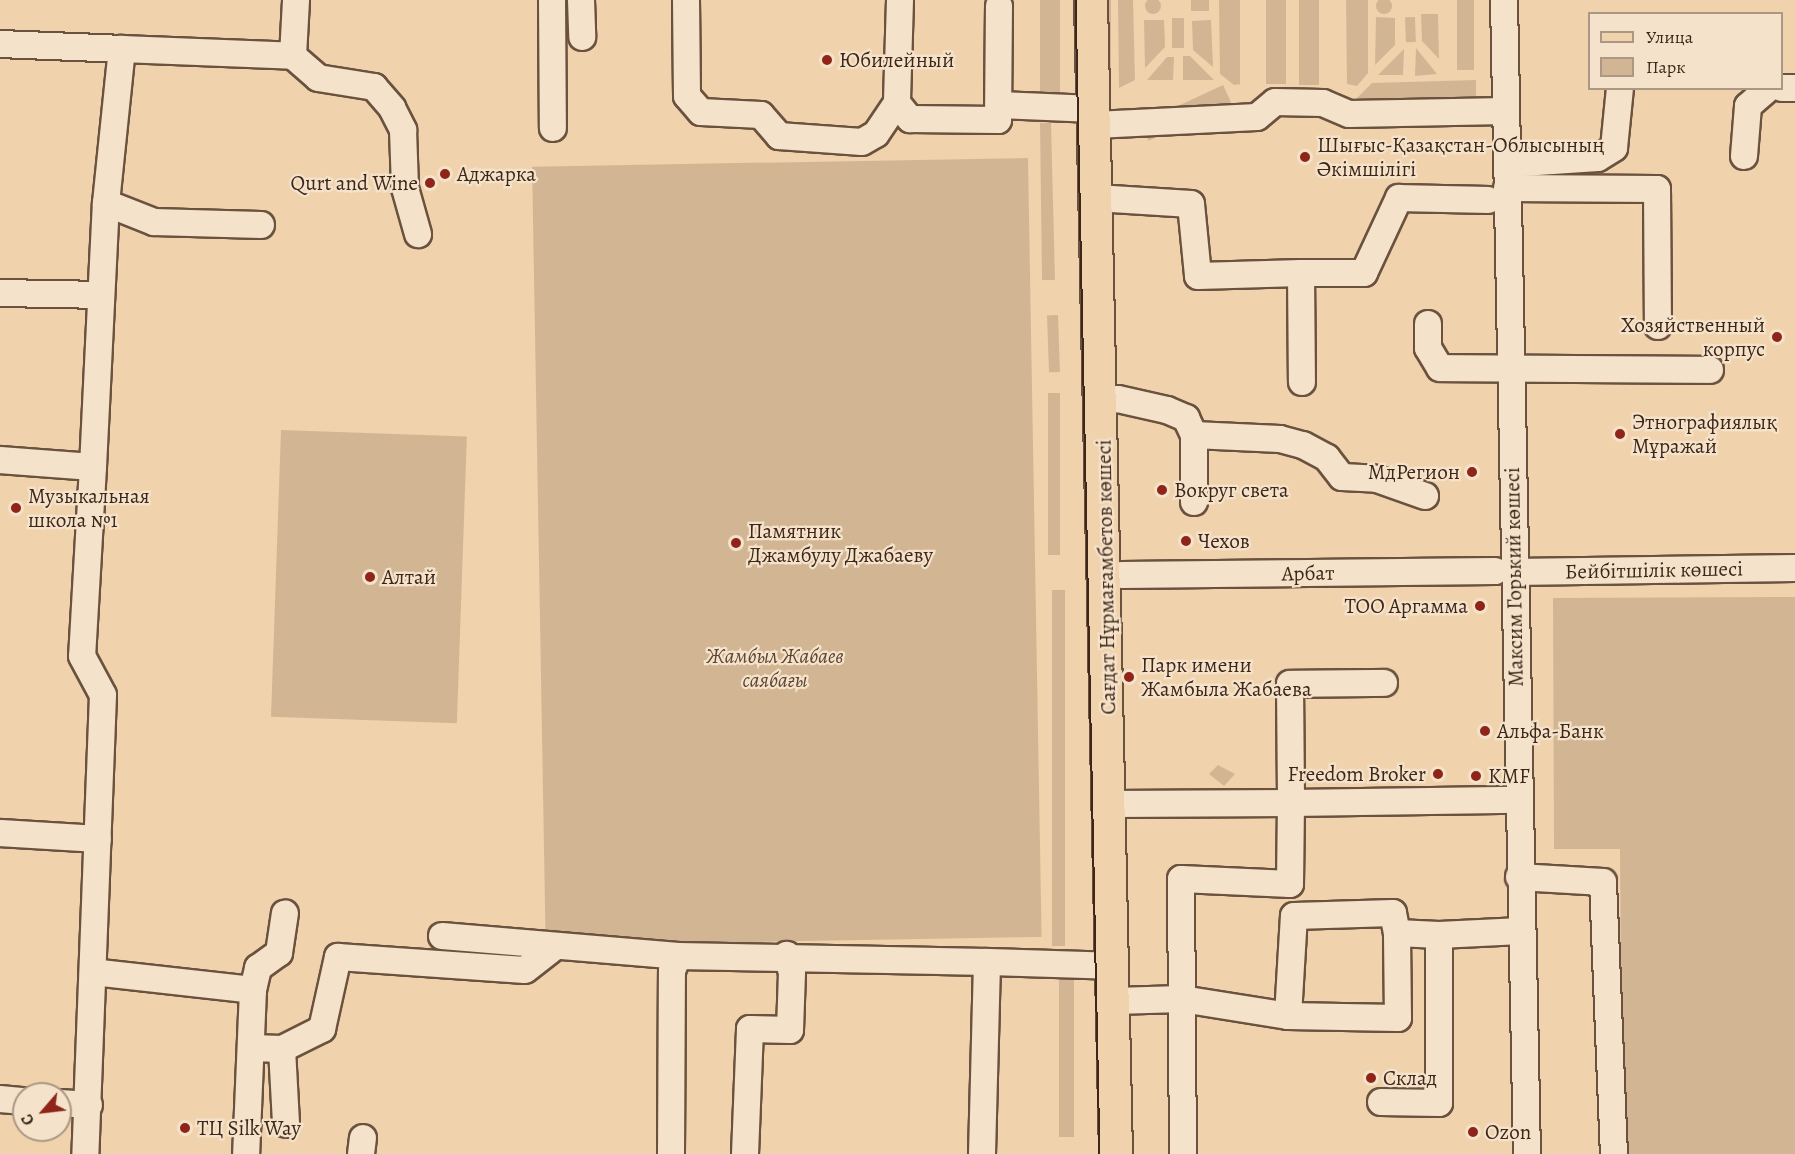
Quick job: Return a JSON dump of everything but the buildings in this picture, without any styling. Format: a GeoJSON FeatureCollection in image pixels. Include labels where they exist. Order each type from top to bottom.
{"type":"FeatureCollection","features":[{"type":"Feature","properties":{"kind":"main road","name":"Сағдат Нұрмағамбетов көшесі"},"geometry":{"type":"LineString","coordinates":[[1091,0],[1111,804],[1116,1154]]}},
{"type":"Feature","properties":{"kind":"street"},"geometry":{"type":"LineString","coordinates":[[293,56],[296,0]]}},
{"type":"Feature","properties":{"kind":"street"},"geometry":{"type":"LineString","coordinates":[[552,0],[553,128]]}},
{"type":"Feature","properties":{"kind":"street"},"geometry":{"type":"LineString","coordinates":[[581,0],[582,37]]}},
{"type":"Feature","properties":{"kind":"street"},"geometry":{"type":"LineString","coordinates":[[686,0],[687,96],[701,112],[761,116],[779,136],[862,142],[876,134],[897,103],[900,0]]}},
{"type":"Feature","properties":{"kind":"street","name":"Максим Горький көшесі"},"geometry":{"type":"LineString","coordinates":[[1504,0],[1506,111],[1501,184],[1510,368],[1504,572],[1518,800],[1527,1154]]}},
{"type":"Feature","properties":{"kind":"street"},"geometry":{"type":"LineString","coordinates":[[897,103],[910,119],[998,120],[999,6]]}},
{"type":"Feature","properties":{"kind":"street"},"geometry":{"type":"LineString","coordinates":[[0,44],[293,56],[318,78],[374,87],[392,108],[403,130],[405,188],[418,234]]}},
{"type":"Feature","properties":{"kind":"street"},"geometry":{"type":"LineString","coordinates":[[85,1154],[89,1105],[103,695],[82,656],[106,203],[122,49]]}},
{"type":"Feature","properties":{"kind":"street"},"geometry":{"type":"LineString","coordinates":[[1096,198],[1191,204],[1198,276],[1364,273],[1399,198],[1501,184],[1598,158],[1614,148],[1620,90]]}},
{"type":"Feature","properties":{"kind":"street"},"geometry":{"type":"LineString","coordinates":[[1744,156],[1748,106],[1767,90]]}},
{"type":"Feature","properties":{"kind":"street"},"geometry":{"type":"LineString","coordinates":[[999,105],[1094,117],[1257,117],[1275,102],[1323,103],[1348,114],[1506,111]]}},
{"type":"Feature","properties":{"kind":"street"},"geometry":{"type":"LineString","coordinates":[[1501,184],[1657,189],[1658,326]]}},
{"type":"Feature","properties":{"kind":"street"},"geometry":{"type":"LineString","coordinates":[[106,203],[154,222],[261,225]]}},
{"type":"Feature","properties":{"kind":"street"},"geometry":{"type":"LineString","coordinates":[[1301,273],[1302,382]]}},
{"type":"Feature","properties":{"kind":"street"},"geometry":{"type":"LineString","coordinates":[[0,293],[101,295]]}},
{"type":"Feature","properties":{"kind":"street"},"geometry":{"type":"LineString","coordinates":[[1428,324],[1428,348],[1440,368],[1710,370]]}},
{"type":"Feature","properties":{"kind":"street"},"geometry":{"type":"LineString","coordinates":[[1102,400],[1118,399],[1167,410],[1186,418],[1194,435],[1194,502]]}},
{"type":"Feature","properties":{"kind":"street"},"geometry":{"type":"LineString","coordinates":[[1194,435],[1280,439],[1303,445],[1327,458],[1342,477],[1377,479],[1425,496]]}},
{"type":"Feature","properties":{"kind":"street"},"geometry":{"type":"LineString","coordinates":[[0,460],[93,467]]}},
{"type":"Feature","properties":{"kind":"street","name":"Бейбітшілік көшесі"},"geometry":{"type":"LineString","coordinates":[[1504,572],[1795,568]]}},
{"type":"Feature","properties":{"kind":"street","name":"Арбат"},"geometry":{"type":"LineString","coordinates":[[1122,575],[1504,572]]}},
{"type":"Feature","properties":{"kind":"street"},"geometry":{"type":"LineString","coordinates":[[1183,1154],[1181,879],[1290,884],[1290,684],[1384,683]]}},
{"type":"Feature","properties":{"kind":"street"},"geometry":{"type":"LineString","coordinates":[[1111,804],[1518,800]]}},
{"type":"Feature","properties":{"kind":"street"},"geometry":{"type":"LineString","coordinates":[[0,833],[98,839]]}},
{"type":"Feature","properties":{"kind":"street"},"geometry":{"type":"LineString","coordinates":[[1519,877],[1604,882],[1614,1154]]}},
{"type":"Feature","properties":{"kind":"street"},"geometry":{"type":"LineString","coordinates":[[246,1154],[253,990],[258,968],[279,953],[285,913]]}},
{"type":"Feature","properties":{"kind":"street"},"geometry":{"type":"LineString","coordinates":[[1114,1000],[1182,999],[1288,1016],[1398,1018],[1397,933],[1393,913],[1294,916],[1288,1016]]}},
{"type":"Feature","properties":{"kind":"street"},"geometry":{"type":"LineString","coordinates":[[1397,933],[1439,935],[1521,931]]}},
{"type":"Feature","properties":{"kind":"street"},"geometry":{"type":"LineString","coordinates":[[1381,1102],[1439,1103],[1439,935]]}},
{"type":"Feature","properties":{"kind":"street"},"geometry":{"type":"LineString","coordinates":[[442,936],[678,956],[787,955],[1113,966]]}},
{"type":"Feature","properties":{"kind":"street"},"geometry":{"type":"LineString","coordinates":[[251,1048],[282,1049],[322,1029],[338,957],[525,970],[554,947]]}},
{"type":"Feature","properties":{"kind":"street"},"geometry":{"type":"LineString","coordinates":[[745,1154],[750,1029],[790,1030],[792,973],[787,955]]}},
{"type":"Feature","properties":{"kind":"street"},"geometry":{"type":"LineString","coordinates":[[671,1154],[672,971],[678,956]]}},
{"type":"Feature","properties":{"kind":"street"},"geometry":{"type":"LineString","coordinates":[[982,1154],[987,962]]}},
{"type":"Feature","properties":{"kind":"street"},"geometry":{"type":"LineString","coordinates":[[93,972],[253,990]]}},
{"type":"Feature","properties":{"kind":"street"},"geometry":{"type":"LineString","coordinates":[[282,1049],[286,1124]]}},
{"type":"Feature","properties":{"kind":"street"},"geometry":{"type":"LineString","coordinates":[[72,1104],[89,1105]]}},
{"type":"Feature","properties":{"kind":"green space"},"geometry":{"type":"Polygon","coordinates":[[[1156,-1],[1160,3],[1159,12],[1153,14],[1147,12],[1145,6],[1147,0],[1156,-1]]]}},
{"type":"Feature","properties":{"kind":"green space"},"geometry":{"type":"Polygon","coordinates":[[[1380,-1],[1388,-1],[1392,3],[1392,9],[1387,14],[1381,14],[1376,9],[1376,3],[1380,-1]]]}},
{"type":"Feature","properties":{"kind":"green space"},"geometry":{"type":"Polygon","coordinates":[[[1040,0],[1060,0],[1060,107],[1040,107],[1040,0]]]}},
{"type":"Feature","properties":{"kind":"green space"},"geometry":{"type":"Polygon","coordinates":[[[1096,0],[1111,0],[1111,103],[1096,103],[1096,0]]]}},
{"type":"Feature","properties":{"kind":"green space"},"geometry":{"type":"Polygon","coordinates":[[[1118,0],[1133,0],[1135,80],[1119,88],[1118,0]]]}},
{"type":"Feature","properties":{"kind":"green space"},"geometry":{"type":"Polygon","coordinates":[[[1191,0],[1209,0],[1209,11],[1191,11],[1191,0]]]}},
{"type":"Feature","properties":{"kind":"green space"},"geometry":{"type":"Polygon","coordinates":[[[1219,0],[1240,0],[1240,84],[1234,85],[1220,74],[1219,0]]]}},
{"type":"Feature","properties":{"kind":"green space"},"geometry":{"type":"Polygon","coordinates":[[[1266,0],[1286,0],[1286,84],[1266,84],[1266,0]]]}},
{"type":"Feature","properties":{"kind":"green space"},"geometry":{"type":"Polygon","coordinates":[[[1299,0],[1319,0],[1319,85],[1299,85],[1299,0]]]}},
{"type":"Feature","properties":{"kind":"green space"},"geometry":{"type":"Polygon","coordinates":[[[1346,0],[1368,0],[1368,73],[1357,86],[1347,84],[1346,0]]]}},
{"type":"Feature","properties":{"kind":"green space"},"geometry":{"type":"Polygon","coordinates":[[[1457,0],[1474,0],[1474,70],[1457,70],[1457,0]]]}},
{"type":"Feature","properties":{"kind":"green space"},"geometry":{"type":"Polygon","coordinates":[[[1421,14],[1438,14],[1439,59],[1422,41],[1421,14]]]}},
{"type":"Feature","properties":{"kind":"green space"},"geometry":{"type":"Polygon","coordinates":[[[1376,17],[1395,18],[1395,45],[1375,65],[1376,17]]]}},
{"type":"Feature","properties":{"kind":"green space"},"geometry":{"type":"Polygon","coordinates":[[[1405,17],[1415,17],[1416,42],[1406,42],[1405,17]]]}},
{"type":"Feature","properties":{"kind":"green space"},"geometry":{"type":"Polygon","coordinates":[[[1172,18],[1184,18],[1184,48],[1172,48],[1172,18]]]}},
{"type":"Feature","properties":{"kind":"green space"},"geometry":{"type":"Polygon","coordinates":[[[1144,20],[1164,20],[1165,47],[1145,68],[1144,20]]]}},
{"type":"Feature","properties":{"kind":"green space"},"geometry":{"type":"Polygon","coordinates":[[[1211,20],[1213,67],[1193,50],[1192,21],[1211,20]]]}},
{"type":"Feature","properties":{"kind":"green space"},"geometry":{"type":"Polygon","coordinates":[[[1416,48],[1437,74],[1415,76],[1416,48]]]}},
{"type":"Feature","properties":{"kind":"green space"},"geometry":{"type":"Polygon","coordinates":[[[1404,49],[1403,75],[1378,75],[1404,49]]]}},
{"type":"Feature","properties":{"kind":"green space"},"geometry":{"type":"Polygon","coordinates":[[[1183,56],[1190,56],[1214,80],[1183,80],[1183,56]]]}},
{"type":"Feature","properties":{"kind":"green space"},"geometry":{"type":"Polygon","coordinates":[[[1167,57],[1174,57],[1173,80],[1147,80],[1167,57]]]}},
{"type":"Feature","properties":{"kind":"green space"},"geometry":{"type":"Polygon","coordinates":[[[1476,80],[1476,101],[1359,104],[1357,98],[1372,83],[1476,80]]]}},
{"type":"Feature","properties":{"kind":"green space"},"geometry":{"type":"Polygon","coordinates":[[[1223,85],[1231,102],[1149,141],[1141,123],[1223,85]]]}},
{"type":"Feature","properties":{"kind":"green space"},"geometry":{"type":"Polygon","coordinates":[[[1040,123],[1051,123],[1055,280],[1042,280],[1040,123]]]}},
{"type":"Feature","properties":{"kind":"green space","name":"Жамбыл Жабаев саябағы"},"geometry":{"type":"Polygon","coordinates":[[[1028,158],[1042,937],[546,946],[532,167],[1028,158]]]}},
{"type":"Feature","properties":{"kind":"green space"},"geometry":{"type":"Polygon","coordinates":[[[1047,315],[1058,315],[1060,372],[1049,372],[1047,315]]]}},
{"type":"Feature","properties":{"kind":"green space"},"geometry":{"type":"Polygon","coordinates":[[[1048,393],[1060,393],[1060,555],[1048,555],[1048,393]]]}},
{"type":"Feature","properties":{"kind":"green space","name":"Алтай"},"geometry":{"type":"Polygon","coordinates":[[[281,430],[467,436],[457,723],[271,717],[281,430]]]}},
{"type":"Feature","properties":{"kind":"green space"},"geometry":{"type":"Polygon","coordinates":[[[1052,590],[1065,590],[1065,946],[1052,946],[1052,590]]]}},
{"type":"Feature","properties":{"kind":"green space"},"geometry":{"type":"Polygon","coordinates":[[[1795,597],[1795,1154],[1622,1154],[1620,849],[1554,849],[1553,598],[1795,597]]]}},
{"type":"Feature","properties":{"kind":"green space"},"geometry":{"type":"Polygon","coordinates":[[[1218,765],[1235,774],[1224,786],[1209,774],[1218,765]]]}},
{"type":"Feature","properties":{"kind":"green space"},"geometry":{"type":"Polygon","coordinates":[[[1059,973],[1074,973],[1074,1137],[1059,1137],[1059,973]]]}},
{"type":"Feature","properties":{"kind":"tram line"},"geometry":{"type":"LineString","coordinates":[[1076,0],[1100,1154]]}},
{"type":"Feature","properties":{"kind":"place","name":"Юбилейный"},"geometry":{"type":"Point","coordinates":[827,60]}},
{"type":"Feature","properties":{"kind":"place","name":"Шығыс-Қазақстан-Облысының Әкімшілігі"},"geometry":{"type":"Point","coordinates":[1305,157]}},
{"type":"Feature","properties":{"kind":"place","name":"Аджарка"},"geometry":{"type":"Point","coordinates":[445,174]}},
{"type":"Feature","properties":{"kind":"place","name":"Qurt and Wine"},"geometry":{"type":"Point","coordinates":[430,183]}},
{"type":"Feature","properties":{"kind":"place","name":"Хозяйственный корпус"},"geometry":{"type":"Point","coordinates":[1777,337]}},
{"type":"Feature","properties":{"kind":"place","name":"Этнографиялық Мұражай"},"geometry":{"type":"Point","coordinates":[1620,434]}},
{"type":"Feature","properties":{"kind":"place","name":"МдРегион"},"geometry":{"type":"Point","coordinates":[1472,472]}},
{"type":"Feature","properties":{"kind":"place","name":"Вокруг света"},"geometry":{"type":"Point","coordinates":[1162,490]}},
{"type":"Feature","properties":{"kind":"place","name":"Музыкальная школа №1"},"geometry":{"type":"Point","coordinates":[16,508]}},
{"type":"Feature","properties":{"kind":"place","name":"Чехов"},"geometry":{"type":"Point","coordinates":[1186,541]}},
{"type":"Feature","properties":{"kind":"place","name":"Памятник Джамбулу Джабаеву"},"geometry":{"type":"Point","coordinates":[736,543]}},
{"type":"Feature","properties":{"kind":"place","name":"Алтай"},"geometry":{"type":"Point","coordinates":[370,577]}},
{"type":"Feature","properties":{"kind":"place","name":"ТОО Аргамма"},"geometry":{"type":"Point","coordinates":[1480,606]}},
{"type":"Feature","properties":{"kind":"place","name":"Парк имени Жамбыла Жабаева"},"geometry":{"type":"Point","coordinates":[1129,677]}},
{"type":"Feature","properties":{"kind":"place","name":"Альфа-Банк"},"geometry":{"type":"Point","coordinates":[1485,731]}},
{"type":"Feature","properties":{"kind":"place","name":"Freedom Broker"},"geometry":{"type":"Point","coordinates":[1438,774]}},
{"type":"Feature","properties":{"kind":"place","name":"KMF"},"geometry":{"type":"Point","coordinates":[1476,776]}},
{"type":"Feature","properties":{"kind":"place","name":"Склад"},"geometry":{"type":"Point","coordinates":[1371,1078]}},
{"type":"Feature","properties":{"kind":"place","name":"ТЦ Silk Way"},"geometry":{"type":"Point","coordinates":[185,1128]}},
{"type":"Feature","properties":{"kind":"place","name":"Ozon"},"geometry":{"type":"Point","coordinates":[1473,1132]}}]}
